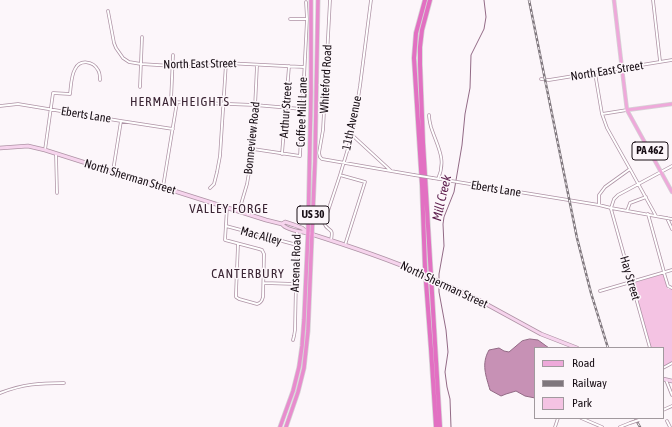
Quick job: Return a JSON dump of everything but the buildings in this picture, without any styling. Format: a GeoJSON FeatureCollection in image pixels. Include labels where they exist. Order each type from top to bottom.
{"type":"FeatureCollection","features":[{"type":"Feature","properties":{"kind":"highway","name":"Arsenal Road"},"geometry":{"type":"LineString","coordinates":[[280,427],[299,367],[304,320],[308,233],[312,0]]}},
{"type":"Feature","properties":{"kind":"highway","name":"Arsenal Road"},"geometry":{"type":"LineString","coordinates":[[286,427],[298,392],[304,368],[308,331],[313,235],[318,0]]}},
{"type":"Feature","properties":{"kind":"highway"},"geometry":{"type":"LineString","coordinates":[[425,0],[416,33],[414,58],[422,185],[425,268],[436,427]]}},
{"type":"Feature","properties":{"kind":"highway"},"geometry":{"type":"LineString","coordinates":[[430,0],[422,30],[420,64],[440,427]]}},
{"type":"Feature","properties":{"kind":"highway"},"geometry":{"type":"LineString","coordinates":[[276,427],[282,421]]}},
{"type":"Feature","properties":{"kind":"main road"},"geometry":{"type":"LineString","coordinates":[[614,0],[627,110],[672,104]]}},
{"type":"Feature","properties":{"kind":"main road","name":"PA 462"},"geometry":{"type":"LineString","coordinates":[[627,110],[672,192]]}},
{"type":"Feature","properties":{"kind":"main road","name":"North Sherman Street"},"geometry":{"type":"LineString","coordinates":[[0,148],[28,146],[45,150],[282,224],[284,227],[331,240],[384,258],[477,299],[540,334],[573,347]]}},
{"type":"Feature","properties":{"kind":"main road","name":"North Sherman Street"},"geometry":{"type":"LineString","coordinates":[[282,224],[285,222],[302,228],[308,233]]}},
{"type":"Feature","properties":{"kind":"main road"},"geometry":{"type":"LineString","coordinates":[[665,380],[672,381]]}},
{"type":"Feature","properties":{"kind":"street","name":"Whiteford Road"},"geometry":{"type":"LineString","coordinates":[[320,157],[319,153],[323,130],[330,0]]}},
{"type":"Feature","properties":{"kind":"street","name":"11th Avenue"},"geometry":{"type":"LineString","coordinates":[[331,240],[332,232],[324,223],[352,135],[371,0]]}},
{"type":"Feature","properties":{"kind":"street"},"geometry":{"type":"LineString","coordinates":[[653,0],[660,61]]}},
{"type":"Feature","properties":{"kind":"street","name":"Coffee Mill Lane"},"geometry":{"type":"LineString","coordinates":[[282,154],[300,156],[307,19],[306,2]]}},
{"type":"Feature","properties":{"kind":"street","name":"North East Street"},"geometry":{"type":"LineString","coordinates":[[108,11],[114,42],[119,53],[129,62],[198,67],[226,63],[304,67]]}},
{"type":"Feature","properties":{"kind":"street"},"geometry":{"type":"LineString","coordinates":[[290,19],[307,19]]}},
{"type":"Feature","properties":{"kind":"street"},"geometry":{"type":"LineString","coordinates":[[140,87],[142,37]]}},
{"type":"Feature","properties":{"kind":"street"},"geometry":{"type":"LineString","coordinates":[[173,55],[171,101],[302,109]]}},
{"type":"Feature","properties":{"kind":"street","name":"North East Street"},"geometry":{"type":"LineString","coordinates":[[541,79],[549,80],[672,60]]}},
{"type":"Feature","properties":{"kind":"street"},"geometry":{"type":"LineString","coordinates":[[45,150],[52,93],[70,94],[74,70],[77,65],[82,63],[88,62],[94,65],[98,70],[100,80]]}},
{"type":"Feature","properties":{"kind":"street"},"geometry":{"type":"LineString","coordinates":[[210,188],[214,184],[220,156],[226,63]]}},
{"type":"Feature","properties":{"kind":"street","name":"Bonneview Road"},"geometry":{"type":"LineString","coordinates":[[239,211],[247,184],[253,149],[257,65]]}},
{"type":"Feature","properties":{"kind":"street","name":"Arthur Street"},"geometry":{"type":"LineString","coordinates":[[282,154],[289,66]]}},
{"type":"Feature","properties":{"kind":"street"},"geometry":{"type":"LineString","coordinates":[[595,73],[602,114],[607,128],[656,216]]}},
{"type":"Feature","properties":{"kind":"street"},"geometry":{"type":"LineString","coordinates":[[163,187],[177,102]]}},
{"type":"Feature","properties":{"kind":"street","name":"Eberts Lane"},"geometry":{"type":"LineString","coordinates":[[0,106],[18,104],[173,129]]}},
{"type":"Feature","properties":{"kind":"street"},"geometry":{"type":"LineString","coordinates":[[602,114],[627,110]]}},
{"type":"Feature","properties":{"kind":"street"},"geometry":{"type":"LineString","coordinates":[[429,115],[430,125],[442,159],[438,179]]}},
{"type":"Feature","properties":{"kind":"street"},"geometry":{"type":"LineString","coordinates":[[113,171],[121,121]]}},
{"type":"Feature","properties":{"kind":"street"},"geometry":{"type":"LineString","coordinates":[[352,135],[391,171]]}},
{"type":"Feature","properties":{"kind":"street"},"geometry":{"type":"LineString","coordinates":[[253,149],[282,154]]}},
{"type":"Feature","properties":{"kind":"street"},"geometry":{"type":"LineString","coordinates":[[56,154],[57,193]]}},
{"type":"Feature","properties":{"kind":"street","name":"Eberts Lane"},"geometry":{"type":"LineString","coordinates":[[320,157],[322,159],[344,163],[599,205],[672,219]]}},
{"type":"Feature","properties":{"kind":"street"},"geometry":{"type":"LineString","coordinates":[[611,208],[614,199],[618,195],[672,166]]}},
{"type":"Feature","properties":{"kind":"street"},"geometry":{"type":"LineString","coordinates":[[599,205],[599,195],[604,187],[630,169]]}},
{"type":"Feature","properties":{"kind":"street"},"geometry":{"type":"LineString","coordinates":[[340,175],[365,182],[345,245]]}},
{"type":"Feature","properties":{"kind":"street"},"geometry":{"type":"LineString","coordinates":[[627,211],[630,203],[646,197]]}},
{"type":"Feature","properties":{"kind":"street"},"geometry":{"type":"LineString","coordinates":[[227,207],[225,240],[262,250],[264,254],[264,283],[262,301],[260,303],[257,304],[236,297],[238,244]]}},
{"type":"Feature","properties":{"kind":"street","name":"Hay Street"},"geometry":{"type":"LineString","coordinates":[[611,208],[650,347]]}},
{"type":"Feature","properties":{"kind":"street"},"geometry":{"type":"LineString","coordinates":[[648,214],[668,286],[672,288]]}},
{"type":"Feature","properties":{"kind":"street"},"geometry":{"type":"LineString","coordinates":[[667,218],[672,229]]}},
{"type":"Feature","properties":{"kind":"street","name":"Mac Alley"},"geometry":{"type":"LineString","coordinates":[[226,226],[297,245]]}},
{"type":"Feature","properties":{"kind":"street","name":"Arsenal Road"},"geometry":{"type":"LineString","coordinates":[[293,340],[295,330],[297,231]]}},
{"type":"Feature","properties":{"kind":"street"},"geometry":{"type":"LineString","coordinates":[[600,291],[672,270]]}},
{"type":"Feature","properties":{"kind":"street"},"geometry":{"type":"LineString","coordinates":[[264,283],[296,284]]}},
{"type":"Feature","properties":{"kind":"street"},"geometry":{"type":"LineString","coordinates":[[665,380],[672,395]]}},
{"type":"Feature","properties":{"kind":"street"},"geometry":{"type":"LineString","coordinates":[[0,393],[12,388],[33,384],[64,383]]}},
{"type":"Feature","properties":{"kind":"street"},"geometry":{"type":"LineString","coordinates":[[583,419],[602,427]]}},
{"type":"Feature","properties":{"kind":"street"},"geometry":{"type":"LineString","coordinates":[[621,427],[641,419]]}},
{"type":"Feature","properties":{"kind":"street"},"geometry":{"type":"LineString","coordinates":[[667,421],[670,427]]}},
{"type":"Feature","properties":{"kind":"green space"},"geometry":{"type":"Polygon","coordinates":[[[663,274],[668,289],[672,289],[672,362],[664,366],[664,347],[651,347],[633,283],[663,274]]]}},
{"type":"Feature","properties":{"kind":"shaded area"},"geometry":{"type":"Polygon","coordinates":[[[530,339],[538,340],[548,347],[534,347],[534,398],[525,396],[516,391],[501,396],[490,390],[486,375],[485,360],[489,350],[499,348],[509,352],[522,341],[530,339]]]}},
{"type":"Feature","properties":{"kind":"waterway","name":"Mill Creek"},"geometry":{"type":"LineString","coordinates":[[439,280],[444,246],[444,217],[454,192],[470,88],[471,55],[484,29],[486,17],[484,0]]}},
{"type":"Feature","properties":{"kind":"waterway","name":"Mill Creek"},"geometry":{"type":"LineString","coordinates":[[439,283],[448,352],[445,372],[450,399],[451,427]]}},
{"type":"Feature","properties":{"kind":"railway"},"geometry":{"type":"LineString","coordinates":[[529,0],[577,238],[591,293],[608,347]]}},
{"type":"Feature","properties":{"kind":"railway"},"geometry":{"type":"LineString","coordinates":[[636,419],[640,427]]}},
{"type":"Feature","properties":{"kind":"district","name":"HERMAN HEIGHTS"},"geometry":{"type":"Point","coordinates":[180,102]}},
{"type":"Feature","properties":{"kind":"district","name":"VALLEY FORGE"},"geometry":{"type":"Point","coordinates":[229,209]}},
{"type":"Feature","properties":{"kind":"district","name":"CANTERBURY"},"geometry":{"type":"Point","coordinates":[248,274]}}]}
